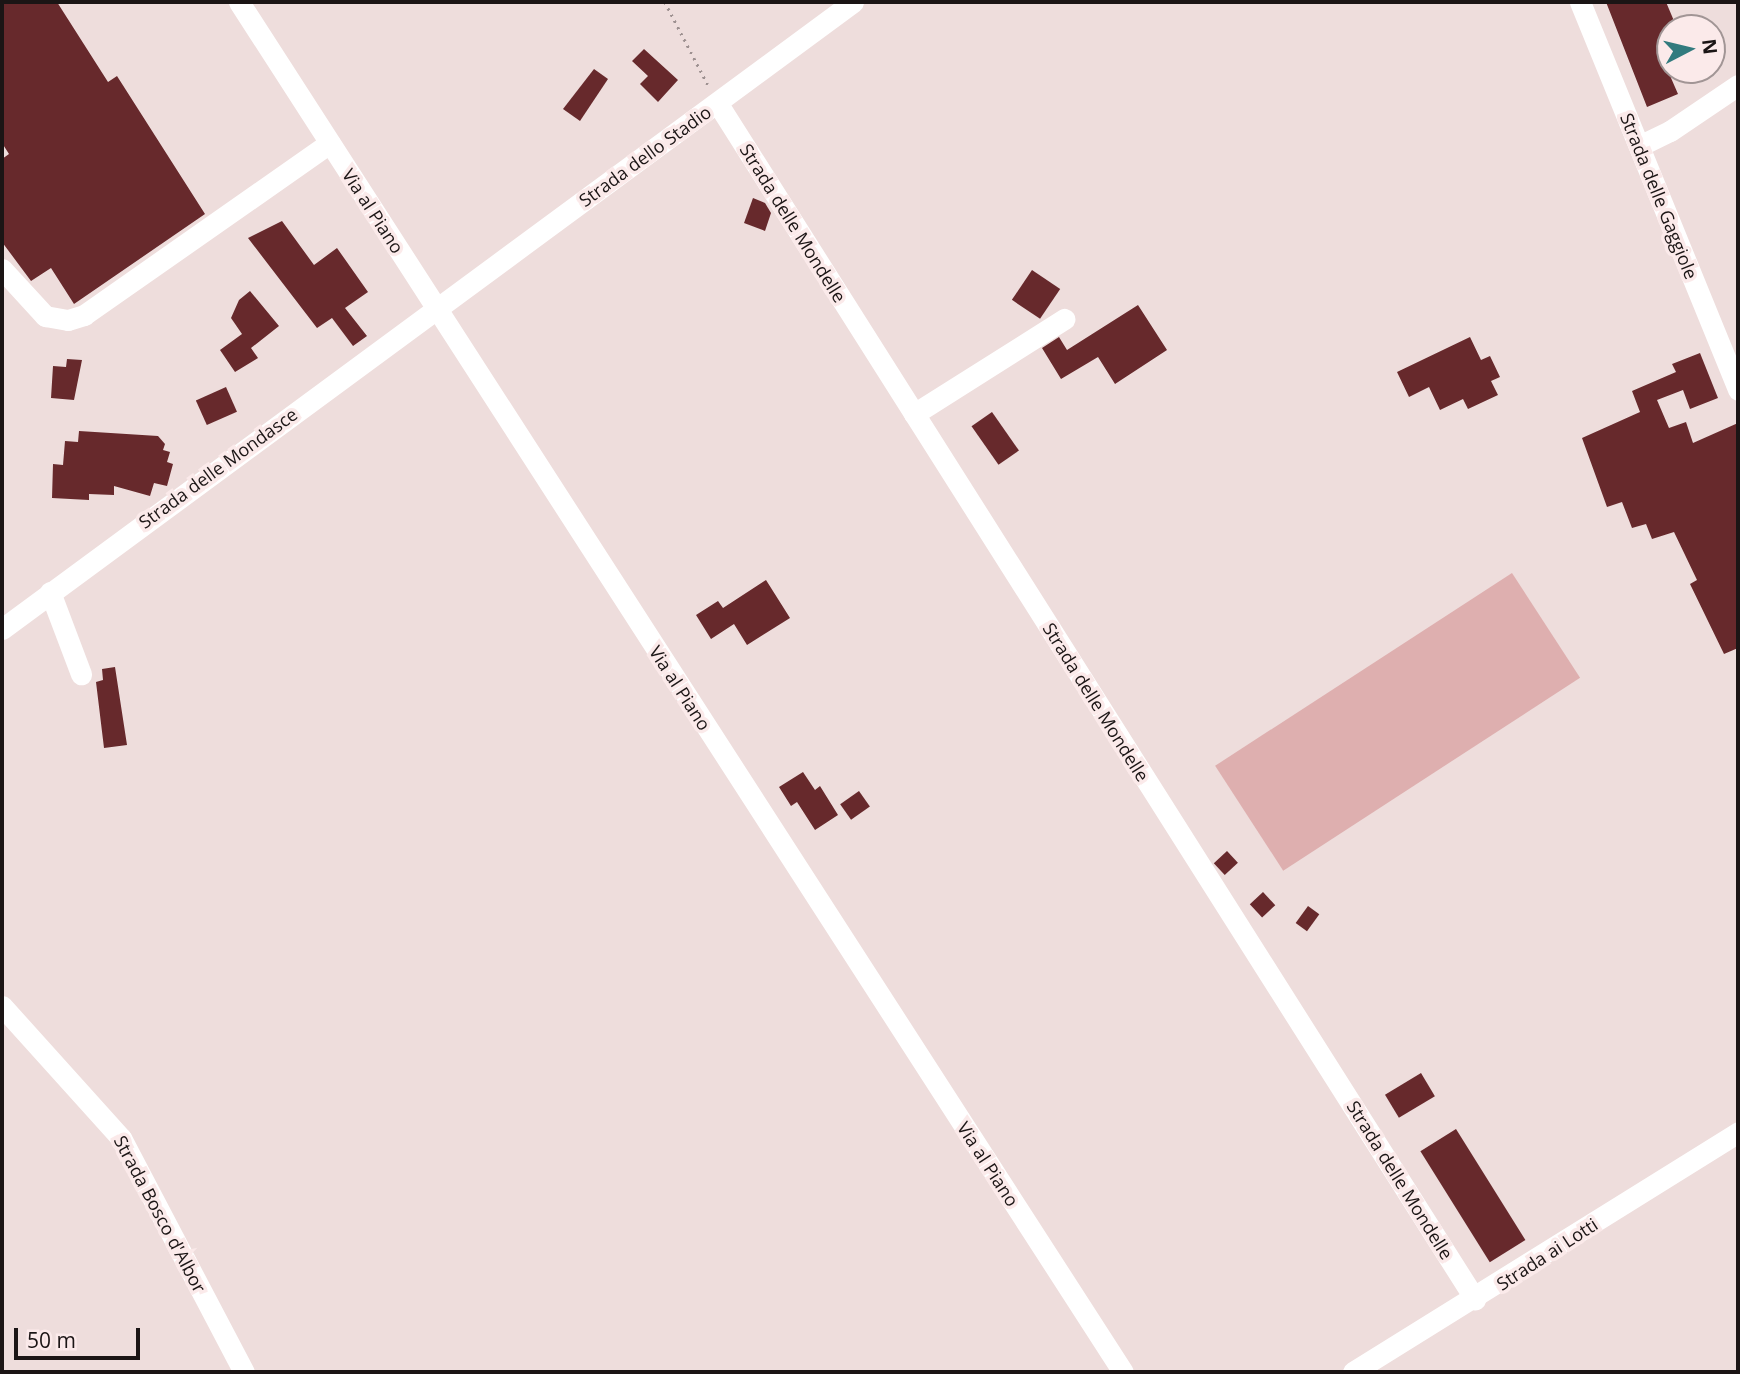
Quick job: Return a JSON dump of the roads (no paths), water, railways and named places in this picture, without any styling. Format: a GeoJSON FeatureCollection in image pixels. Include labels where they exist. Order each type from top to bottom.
{"type":"FeatureCollection","features":[{"type":"Feature","properties":{"kind":"street","name":"Via al Piano"},"geometry":{"type":"LineString","coordinates":[[239,2],[1123,1372]]}},
{"type":"Feature","properties":{"kind":"street","name":"Strada dello Stadio"},"geometry":{"type":"LineString","coordinates":[[436,308],[718,104],[853,2]]}},
{"type":"Feature","properties":{"kind":"street","name":"Strada delle Gaggiole"},"geometry":{"type":"LineString","coordinates":[[1580,2],[1738,390]]}},
{"type":"Feature","properties":{"kind":"street"},"geometry":{"type":"LineString","coordinates":[[1639,146],[1670,131],[1738,85]]}},
{"type":"Feature","properties":{"kind":"street","name":"Strada delle Mondelle"},"geometry":{"type":"LineString","coordinates":[[718,104],[1475,1299]]}},
{"type":"Feature","properties":{"kind":"street"},"geometry":{"type":"LineString","coordinates":[[2,270],[45,316],[68,320],[84,315],[330,143]]}},
{"type":"Feature","properties":{"kind":"street","name":"Strada delle Mondasce"},"geometry":{"type":"LineString","coordinates":[[2,629],[436,308]]}},
{"type":"Feature","properties":{"kind":"street"},"geometry":{"type":"LineString","coordinates":[[914,414],[1063,319]]}},
{"type":"Feature","properties":{"kind":"street"},"geometry":{"type":"LineString","coordinates":[[50,592],[81,674]]}},
{"type":"Feature","properties":{"kind":"street","name":"Strada Bosco d'Albor"},"geometry":{"type":"LineString","coordinates":[[2,1006],[121,1138],[244,1372]]}},
{"type":"Feature","properties":{"kind":"street","name":"Strada ai Lotti"},"geometry":{"type":"LineString","coordinates":[[1353,1372],[1475,1299],[1738,1132]]}}]}
